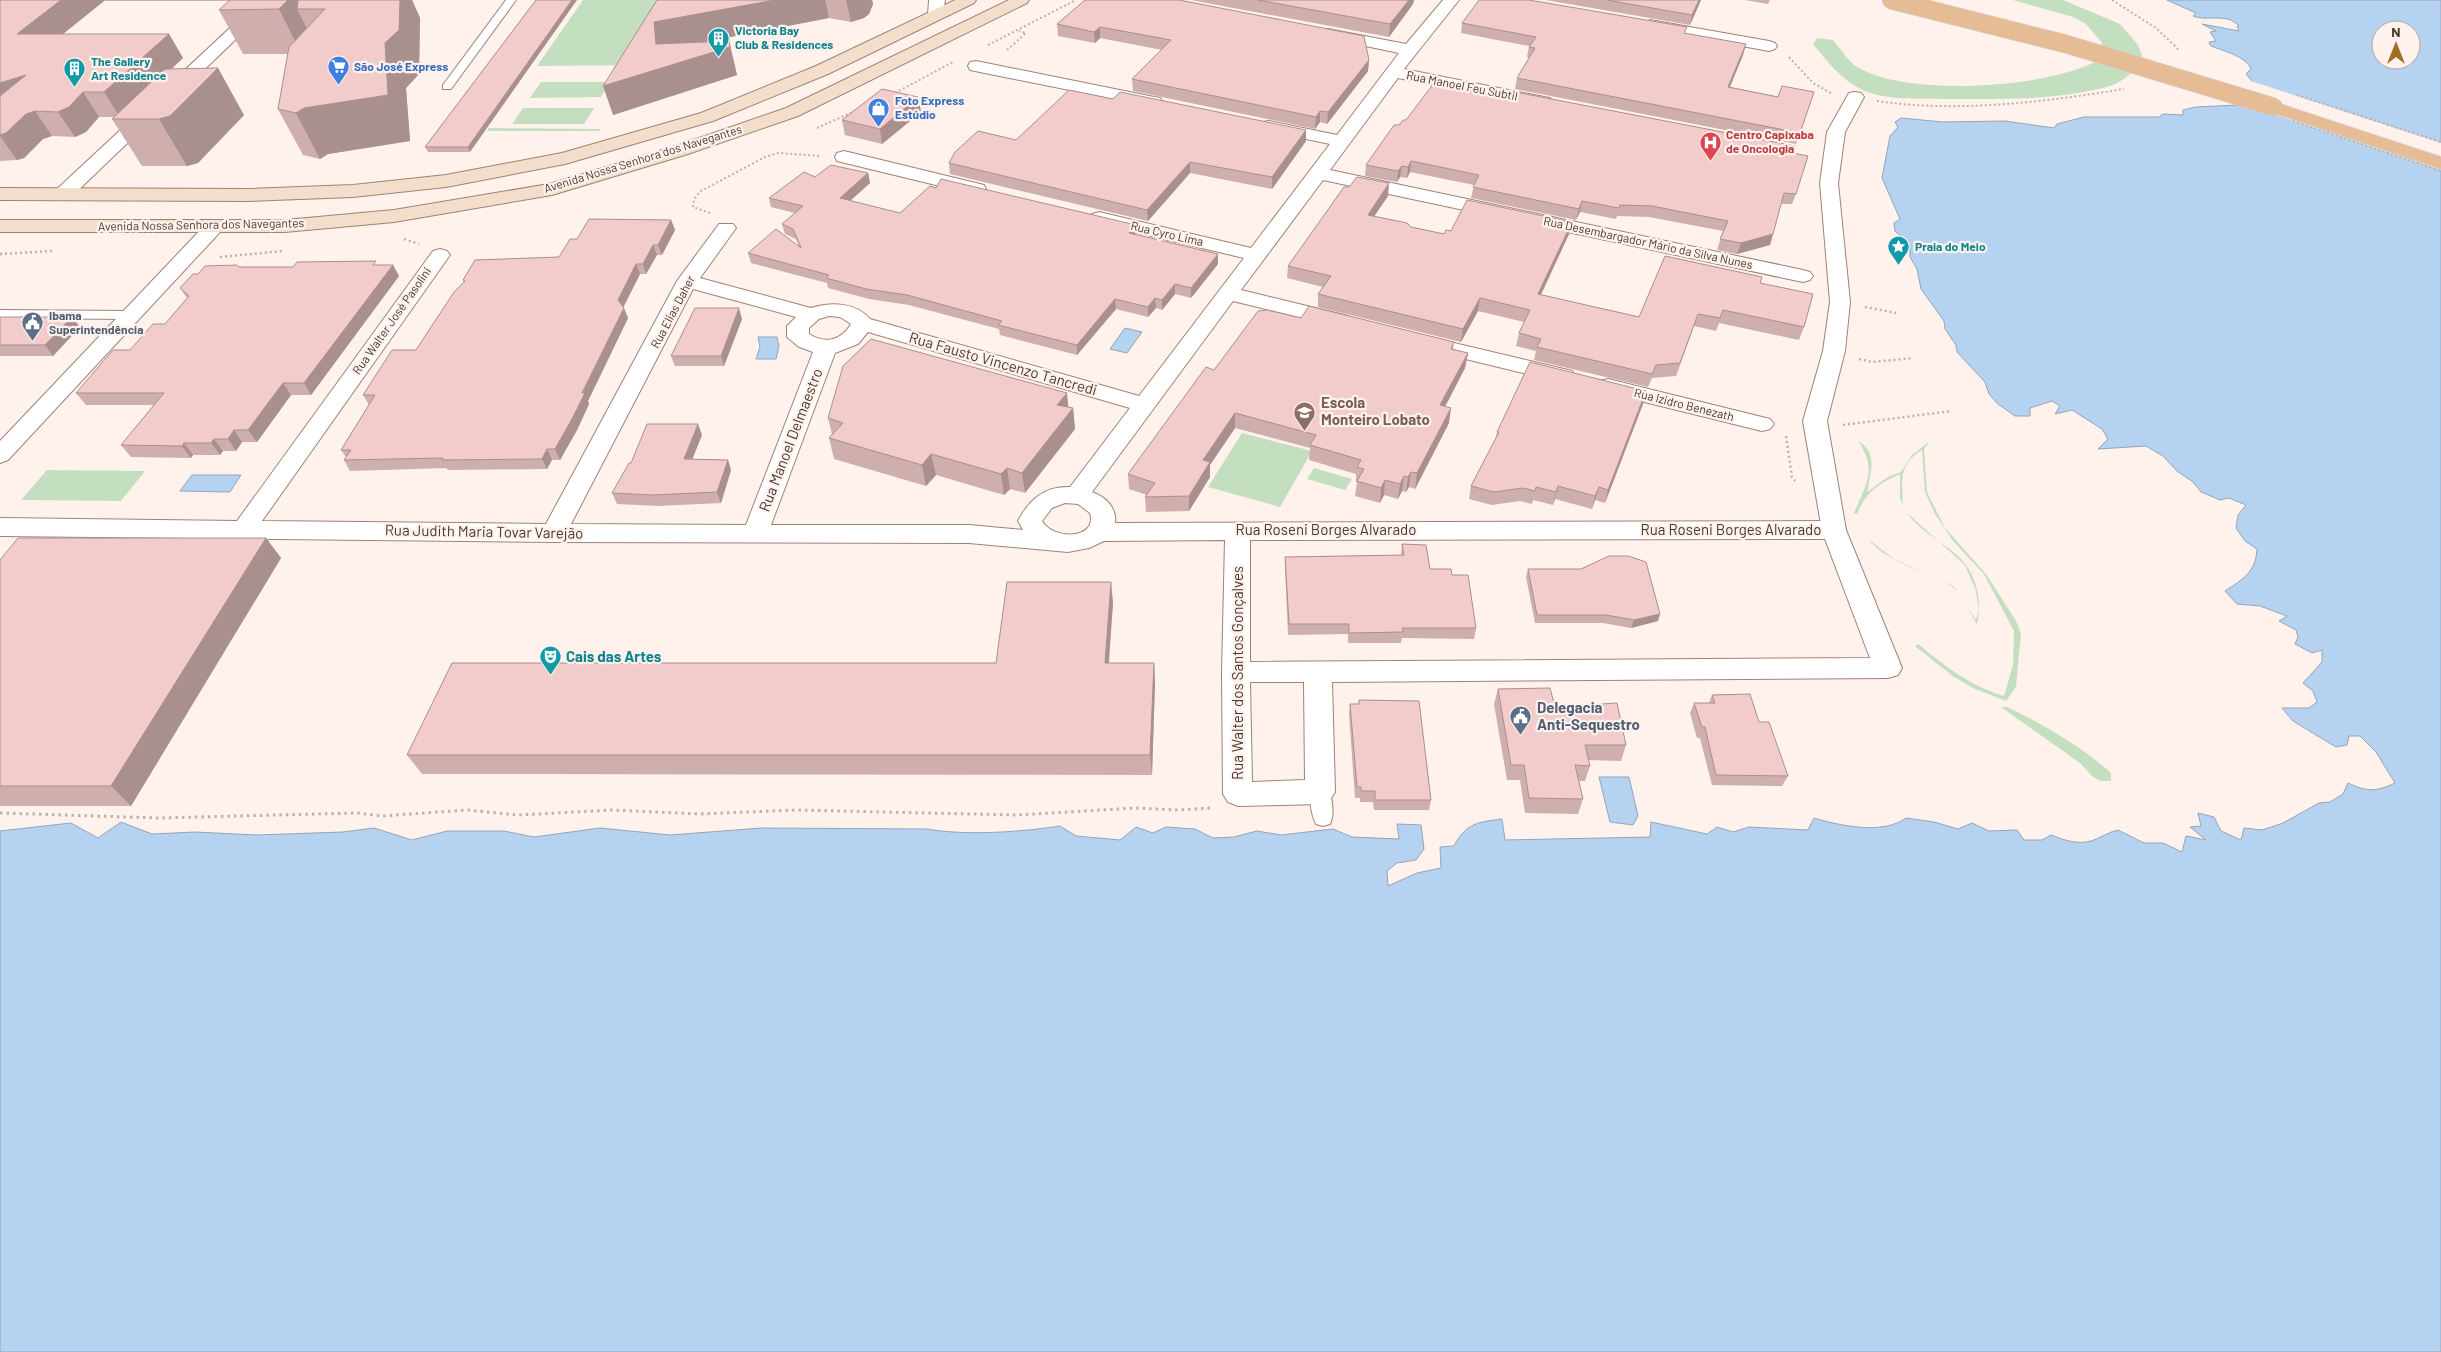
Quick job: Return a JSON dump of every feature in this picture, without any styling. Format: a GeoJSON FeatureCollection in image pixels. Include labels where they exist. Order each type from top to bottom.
{"type":"FeatureCollection","features":[{"type":"Feature","properties":{"kind":"main road","name":"Avenida Nossa Senhora dos Navegantes"},"geometry":{"type":"LineString","coordinates":[[0,194],[247,195],[353,190],[446,181],[565,158],[707,117],[822,70],[936,8],[968,0]]}},
{"type":"Feature","properties":{"kind":"main road","name":"Avenida Nossa Senhora dos Navegantes"},"geometry":{"type":"LineString","coordinates":[[0,226],[285,226],[394,216],[552,189],[682,150],[792,112],[1021,0]]}},
{"type":"Feature","properties":{"kind":"main road"},"geometry":{"type":"LineString","coordinates":[[1891,0],[2016,31],[2175,76],[2441,163]]}},
{"type":"Feature","properties":{"kind":"main road"},"geometry":{"type":"LineString","coordinates":[[1936,0],[2074,35],[2219,77],[2441,149]]}},
{"type":"Feature","properties":{"kind":"street"},"geometry":{"type":"LineString","coordinates":[[63,194],[269,0]]}},
{"type":"Feature","properties":{"kind":"street"},"geometry":{"type":"LineString","coordinates":[[1077,495],[1393,72],[1451,0]]}},
{"type":"Feature","properties":{"kind":"street"},"geometry":{"type":"LineString","coordinates":[[1634,22],[1769,46]]}},
{"type":"Feature","properties":{"kind":"street"},"geometry":{"type":"LineString","coordinates":[[1310,30],[1410,50]]}},
{"type":"Feature","properties":{"kind":"street"},"geometry":{"type":"LineString","coordinates":[[976,66],[1169,105]]}},
{"type":"Feature","properties":{"kind":"street","name":"Rua Manoel Feu Subtil"},"geometry":{"type":"LineString","coordinates":[[1393,72],[1556,104]]}},
{"type":"Feature","properties":{"kind":"street"},"geometry":{"type":"LineString","coordinates":[[1834,530],[1815,421],[1834,352],[1840,302],[1829,183],[1836,132],[1855,97]]}},
{"type":"Feature","properties":{"kind":"street"},"geometry":{"type":"LineString","coordinates":[[1255,123],[1342,141]]}},
{"type":"Feature","properties":{"kind":"street"},"geometry":{"type":"LineString","coordinates":[[844,157],[997,194]]}},
{"type":"Feature","properties":{"kind":"street","name":"Rua Desembargador Mário da Silva Nunes"},"geometry":{"type":"LineString","coordinates":[[1318,173],[1803,276]]}},
{"type":"Feature","properties":{"kind":"street","name":"Rua Cyro Lima"},"geometry":{"type":"LineString","coordinates":[[1084,214],[1256,255]]}},
{"type":"Feature","properties":{"kind":"street"},"geometry":{"type":"LineString","coordinates":[[0,455],[214,227]]}},
{"type":"Feature","properties":{"kind":"street","name":"Rua Elias Daher"},"geometry":{"type":"LineString","coordinates":[[554,533],[687,280],[726,228]]}},
{"type":"Feature","properties":{"kind":"street","name":"Rua Walter José Pasolini"},"geometry":{"type":"LineString","coordinates":[[244,528],[440,255]]}},
{"type":"Feature","properties":{"kind":"street"},"geometry":{"type":"LineString","coordinates":[[687,280],[812,315]]}},
{"type":"Feature","properties":{"kind":"street"},"geometry":{"type":"LineString","coordinates":[[1227,294],[1362,326]]}},
{"type":"Feature","properties":{"kind":"street","name":"Rua Fausto Vincenzo Tancredi"},"geometry":{"type":"LineString","coordinates":[[812,315],[827,310],[849,312],[856,316],[862,324],[1144,405]]}},
{"type":"Feature","properties":{"kind":"street"},"geometry":{"type":"LineString","coordinates":[[812,315],[798,326],[798,337],[809,345],[826,347],[848,341],[856,336],[862,324]]}},
{"type":"Feature","properties":{"kind":"street","name":"Rua Izidro Benezath"},"geometry":{"type":"LineString","coordinates":[[1392,334],[1762,424]]}},
{"type":"Feature","properties":{"kind":"street","name":"Rua Manoel Delmaestro"},"geometry":{"type":"LineString","coordinates":[[756,532],[826,347]]}},
{"type":"Feature","properties":{"kind":"street"},"geometry":{"type":"LineString","coordinates":[[1077,495],[1091,499],[1103,512],[1103,524],[1098,532],[1074,543],[1047,541],[1033,530],[1030,521],[1038,505],[1051,498],[1077,495]]}},
{"type":"Feature","properties":{"kind":"street","name":"Rua Judith Maria Tovar Varejão"},"geometry":{"type":"LineString","coordinates":[[969,534],[1009,520],[1038,505]]}},
{"type":"Feature","properties":{"kind":"street","name":"Rua Judith Maria Tovar Varejão"},"geometry":{"type":"LineString","coordinates":[[0,527],[244,528],[554,533],[969,534],[1047,541]]}},
{"type":"Feature","properties":{"kind":"street","name":"Rua Roseni Borges Alvarado"},"geometry":{"type":"LineString","coordinates":[[1098,532],[1238,530],[1834,530],[1888,668],[1236,672]]}},
{"type":"Feature","properties":{"kind":"street","name":"Rua Walter dos Santos Gonçalves"},"geometry":{"type":"LineString","coordinates":[[1238,530],[1236,672],[1238,794],[1322,805],[1318,672]]}},
{"type":"Feature","properties":{"kind":"lane"},"geometry":{"type":"LineString","coordinates":[[448,88],[511,0]]}},
{"type":"Feature","properties":{"kind":"lane"},"geometry":{"type":"LineString","coordinates":[[0,314],[131,315]]}},
{"type":"Feature","properties":{"kind":"path"},"geometry":{"type":"LineString","coordinates":[[2112,0],[2145,20],[2168,38],[2181,53]]}},
{"type":"Feature","properties":{"kind":"path"},"geometry":{"type":"LineString","coordinates":[[1005,52],[1026,33],[1019,31]]}},
{"type":"Feature","properties":{"kind":"path"},"geometry":{"type":"LineString","coordinates":[[1769,46],[1785,53],[1804,74],[1824,91],[1915,106],[2010,104],[2062,100],[2130,88]]}},
{"type":"Feature","properties":{"kind":"path"},"geometry":{"type":"LineString","coordinates":[[726,228],[710,213],[693,207],[694,198],[701,192],[765,157],[778,153],[844,157]]}},
{"type":"Feature","properties":{"kind":"path","name":"Rua Walter José Pasolini"},"geometry":{"type":"LineString","coordinates":[[398,240],[408,239],[440,255]]}},
{"type":"Feature","properties":{"kind":"path"},"geometry":{"type":"LineString","coordinates":[[181,260],[290,250]]}},
{"type":"Feature","properties":{"kind":"path"},"geometry":{"type":"LineString","coordinates":[[1834,352],[1872,362],[1913,358]]}},
{"type":"Feature","properties":{"kind":"path"},"geometry":{"type":"LineString","coordinates":[[1815,421],[1839,425],[1853,424],[1951,410]]}},
{"type":"Feature","properties":{"kind":"path"},"geometry":{"type":"LineString","coordinates":[[0,813],[159,818],[357,813],[382,816],[468,810],[518,815],[612,810],[700,814],[795,810],[1017,815],[1135,808],[1178,810],[1214,808],[1238,794]]}},
{"type":"Feature","properties":{"kind":"green space"},"geometry":{"type":"Polygon","coordinates":[[[583,0],[678,0],[639,65],[537,66],[583,0]]]}},
{"type":"Feature","properties":{"kind":"green space"},"geometry":{"type":"Polygon","coordinates":[[[2013,0],[2063,0],[2120,24],[2138,45],[2144,61],[2119,82],[2090,91],[2048,97],[2006,99],[1902,98],[1872,94],[1855,86],[1835,70],[1813,44],[1817,38],[1833,40],[1855,66],[1882,77],[1911,83],[1943,86],[2013,83],[2045,78],[2097,61],[2102,43],[2086,24],[2073,17],[2013,0]]]}},
{"type":"Feature","properties":{"kind":"green space"},"geometry":{"type":"Polygon","coordinates":[[[541,82],[610,82],[601,97],[530,98],[541,82]]]}},
{"type":"Feature","properties":{"kind":"green space"},"geometry":{"type":"Polygon","coordinates":[[[523,108],[594,108],[584,124],[512,124],[523,108]]]}},
{"type":"Feature","properties":{"kind":"green space"},"geometry":{"type":"Polygon","coordinates":[[[489,128],[600,129],[599,131],[487,131],[489,128]]]}},
{"type":"Feature","properties":{"kind":"green space"},"geometry":{"type":"Polygon","coordinates":[[[1242,433],[1312,451],[1280,507],[1208,487],[1242,433]]]}},
{"type":"Feature","properties":{"kind":"green space"},"geometry":{"type":"Polygon","coordinates":[[[1858,441],[1865,446],[1871,458],[1872,464],[1867,492],[1888,477],[1901,472],[1912,455],[1930,441],[1924,449],[1927,492],[1945,528],[1986,574],[2016,621],[2021,633],[2016,687],[2006,701],[1973,688],[1954,677],[1915,646],[1918,644],[1969,681],[2004,696],[2013,665],[2014,631],[1984,574],[1953,541],[1935,514],[1925,492],[1922,450],[1910,460],[1903,474],[1904,506],[1900,498],[1900,474],[1874,489],[1865,499],[1857,514],[1854,513],[1866,485],[1869,469],[1868,460],[1858,441]]]}},
{"type":"Feature","properties":{"kind":"green space"},"geometry":{"type":"Polygon","coordinates":[[[1314,468],[1352,479],[1345,490],[1307,479],[1314,468]]]}},
{"type":"Feature","properties":{"kind":"green space"},"geometry":{"type":"Polygon","coordinates":[[[47,470],[145,471],[121,501],[21,500],[47,470]]]}},
{"type":"Feature","properties":{"kind":"green space"},"geometry":{"type":"Polygon","coordinates":[[[1908,514],[1937,540],[1916,523],[1908,514]]]}},
{"type":"Feature","properties":{"kind":"green space"},"geometry":{"type":"Polygon","coordinates":[[[1868,539],[1894,559],[1924,573],[1897,561],[1886,555],[1868,539]]]}},
{"type":"Feature","properties":{"kind":"green space"},"geometry":{"type":"Polygon","coordinates":[[[1937,540],[1966,565],[1976,586],[1979,609],[1975,588],[1965,565],[1937,540]]]}},
{"type":"Feature","properties":{"kind":"green space"},"geometry":{"type":"Polygon","coordinates":[[[1965,604],[1976,620],[1979,609],[1977,624],[1965,604]]]}},
{"type":"Feature","properties":{"kind":"green space"},"geometry":{"type":"Polygon","coordinates":[[[2001,707],[2007,707],[2048,728],[2074,745],[2111,773],[2111,781],[2101,781],[2093,777],[2080,763],[2001,707]]]}},
{"type":"Feature","properties":{"kind":"water"},"geometry":{"type":"Polygon","coordinates":[[[2167,0],[2441,0],[2441,1352],[0,1352],[0,831],[71,823],[98,838],[121,822],[152,834],[195,832],[257,835],[343,832],[374,828],[412,840],[447,831],[504,831],[534,837],[600,828],[670,835],[762,828],[927,829],[976,833],[1060,826],[1076,836],[1120,840],[1136,827],[1153,833],[1166,827],[1195,829],[1213,838],[1234,837],[1257,831],[1281,835],[1333,829],[1352,837],[1399,839],[1397,824],[1421,825],[1424,849],[1416,860],[1397,863],[1387,871],[1388,886],[1417,873],[1441,868],[1440,847],[1454,846],[1463,832],[1474,825],[1502,819],[1505,840],[1650,837],[1651,822],[1707,834],[1717,827],[1733,832],[1749,827],[1808,830],[1814,818],[1849,826],[1874,828],[1897,823],[1906,818],[1934,822],[1958,829],[1972,823],[1989,831],[2017,830],[2024,840],[2042,840],[2051,835],[2071,841],[2086,842],[2118,830],[2144,843],[2163,843],[2182,852],[2186,836],[2206,840],[2190,827],[2201,826],[2198,813],[2214,817],[2221,831],[2241,840],[2244,828],[2262,830],[2283,823],[2319,803],[2330,802],[2343,794],[2348,783],[2372,790],[2395,783],[2376,752],[2360,736],[2349,736],[2347,745],[2336,747],[2293,721],[2282,708],[2309,708],[2317,702],[2313,691],[2303,683],[2322,662],[2322,650],[2312,653],[2295,644],[2298,637],[2296,630],[2279,621],[2287,616],[2260,606],[2237,604],[2225,591],[2247,574],[2254,564],[2256,557],[2257,549],[2245,541],[2236,528],[2238,515],[2246,505],[2229,498],[2220,500],[2201,492],[2193,482],[2177,471],[2163,456],[2146,446],[2098,449],[2108,439],[2102,429],[2072,410],[2055,414],[2060,406],[2052,401],[2030,408],[2030,416],[2015,416],[1998,404],[1989,394],[1985,382],[1957,352],[1956,345],[1945,329],[1944,321],[1921,289],[1917,269],[1910,257],[1910,248],[1895,231],[1894,223],[1900,219],[1882,178],[1890,136],[1898,127],[1895,122],[1901,118],[1943,122],[2005,121],[2054,128],[2057,124],[2084,117],[2159,117],[2163,114],[2183,115],[2183,110],[2196,107],[2237,105],[2259,89],[2246,74],[2251,69],[2248,64],[2234,54],[2211,46],[2209,42],[2216,41],[2210,32],[2216,31],[2202,24],[2239,31],[2237,27],[2239,26],[2229,19],[2193,16],[2196,13],[2167,0]]]}},
{"type":"Feature","properties":{"kind":"water"},"geometry":{"type":"Polygon","coordinates":[[[1125,328],[1142,332],[1127,353],[1110,349],[1125,328]]]}},
{"type":"Feature","properties":{"kind":"water"},"geometry":{"type":"Polygon","coordinates":[[[758,337],[777,337],[779,346],[776,359],[756,359],[760,347],[758,337]]]}},
{"type":"Feature","properties":{"kind":"water"},"geometry":{"type":"Polygon","coordinates":[[[192,475],[241,475],[230,492],[180,491],[192,475]]]}},
{"type":"Feature","properties":{"kind":"water"},"geometry":{"type":"Polygon","coordinates":[[[1599,777],[1629,777],[1638,816],[1633,825],[1610,822],[1599,777]]]}},
{"type":"Feature","properties":{"kind":"pier"},"geometry":{"type":"Polygon","coordinates":[[[2248,80],[2441,143],[2441,170],[2231,100],[2232,95],[2255,89],[2248,80]]]}},
{"type":"Feature","properties":{"kind":"building"},"geometry":{"type":"Polygon","coordinates":[[[0,0],[61,0],[17,34],[169,34],[104,92],[83,92],[69,107],[58,112],[35,111],[26,114],[6,133],[0,135],[0,96],[26,75],[0,83],[0,0]]]}},
{"type":"Feature","properties":{"kind":"building"},"geometry":{"type":"Polygon","coordinates":[[[230,0],[288,0],[279,9],[219,10],[230,0]]]}},
{"type":"Feature","properties":{"kind":"building"},"geometry":{"type":"Polygon","coordinates":[[[298,0],[400,0],[399,30],[385,43],[388,95],[304,108],[296,113],[278,109],[289,47],[325,9],[297,9],[298,0]]]}},
{"type":"Feature","properties":{"kind":"building"},"geometry":{"type":"Polygon","coordinates":[[[536,0],[572,0],[468,147],[425,147],[536,0]]]}},
{"type":"Feature","properties":{"kind":"building"},"geometry":{"type":"Polygon","coordinates":[[[657,0],[775,0],[654,22],[656,44],[729,41],[730,47],[603,86],[657,0]]]}},
{"type":"Feature","properties":{"kind":"building"},"geometry":{"type":"Polygon","coordinates":[[[1085,0],[1179,0],[1364,36],[1369,60],[1328,112],[1320,111],[1316,117],[1132,79],[1171,40],[1100,27],[1094,32],[1057,24],[1085,0]]]}},
{"type":"Feature","properties":{"kind":"building"},"geometry":{"type":"Polygon","coordinates":[[[1258,0],[1409,0],[1390,24],[1258,0]]]}},
{"type":"Feature","properties":{"kind":"building"},"geometry":{"type":"Polygon","coordinates":[[[1479,0],[1529,0],[1687,27],[1684,33],[1746,44],[1728,87],[1778,97],[1782,86],[1814,92],[1800,133],[1517,78],[1535,48],[1529,47],[1536,37],[1462,23],[1479,0]]]}},
{"type":"Feature","properties":{"kind":"building"},"geometry":{"type":"Polygon","coordinates":[[[1607,0],[1699,0],[1692,15],[1607,0]]]}},
{"type":"Feature","properties":{"kind":"building"},"geometry":{"type":"Polygon","coordinates":[[[218,68],[170,116],[159,119],[112,119],[165,69],[218,68]]]}},
{"type":"Feature","properties":{"kind":"building"},"geometry":{"type":"Polygon","coordinates":[[[1434,83],[1506,97],[1510,91],[1795,146],[1793,153],[1808,156],[1796,194],[1784,193],[1773,234],[1741,243],[1720,239],[1728,221],[1652,206],[1620,205],[1619,208],[1582,201],[1579,209],[1473,187],[1479,175],[1411,161],[1408,167],[1402,166],[1398,171],[1366,165],[1394,125],[1399,125],[1403,120],[1406,120],[1434,83]]]}},
{"type":"Feature","properties":{"kind":"building"},"geometry":{"type":"Polygon","coordinates":[[[882,89],[918,97],[880,129],[842,120],[882,89]]]}},
{"type":"Feature","properties":{"kind":"building"},"geometry":{"type":"Polygon","coordinates":[[[1069,90],[1113,99],[1120,92],[1306,130],[1272,177],[1190,162],[1147,210],[949,163],[955,152],[978,131],[1016,140],[1069,90]]]}},
{"type":"Feature","properties":{"kind":"building"},"geometry":{"type":"Polygon","coordinates":[[[831,165],[868,173],[840,198],[900,213],[930,186],[936,188],[941,179],[1136,225],[1129,233],[1218,254],[1191,288],[1175,284],[1162,300],[1155,298],[1148,307],[1115,299],[1077,345],[998,325],[1002,321],[907,295],[866,289],[826,278],[829,275],[748,253],[776,229],[801,248],[793,229],[782,224],[803,206],[769,198],[804,172],[815,177],[831,165]]]}},
{"type":"Feature","properties":{"kind":"building"},"geometry":{"type":"Polygon","coordinates":[[[1357,177],[1389,183],[1368,215],[1407,223],[1411,227],[1444,234],[1446,230],[1451,231],[1467,200],[1572,222],[1538,294],[1639,317],[1665,256],[1762,277],[1760,283],[1813,294],[1804,327],[1723,310],[1720,318],[1698,314],[1680,363],[1656,365],[1652,374],[1537,347],[1541,339],[1519,333],[1530,310],[1480,298],[1463,329],[1318,294],[1331,276],[1288,266],[1344,187],[1349,187],[1357,177]]]}},
{"type":"Feature","properties":{"kind":"building"},"geometry":{"type":"Polygon","coordinates":[[[589,219],[671,220],[658,245],[653,245],[643,264],[636,264],[618,300],[624,308],[582,393],[585,393],[555,449],[547,449],[542,459],[344,460],[351,450],[341,450],[375,395],[363,395],[392,350],[416,350],[454,292],[465,281],[463,280],[475,260],[559,257],[570,239],[577,239],[589,219]]]}},
{"type":"Feature","properties":{"kind":"building"},"geometry":{"type":"Polygon","coordinates":[[[376,261],[373,265],[393,265],[304,383],[283,383],[248,430],[234,430],[228,439],[214,439],[211,443],[184,443],[182,446],[121,445],[164,393],[76,393],[113,350],[130,350],[153,324],[165,324],[189,296],[180,288],[193,274],[198,274],[205,266],[293,267],[297,262],[376,261]]]}},
{"type":"Feature","properties":{"kind":"building"},"geometry":{"type":"Polygon","coordinates":[[[1309,306],[1454,342],[1451,349],[1468,353],[1440,405],[1451,408],[1417,473],[1411,472],[1408,477],[1404,476],[1400,484],[1385,480],[1381,488],[1357,481],[1364,469],[1357,467],[1361,460],[1310,445],[1316,435],[1235,413],[1203,460],[1210,462],[1189,496],[1145,497],[1155,483],[1128,474],[1206,367],[1214,370],[1258,311],[1267,310],[1301,318],[1309,306]]]}},
{"type":"Feature","properties":{"kind":"building"},"geometry":{"type":"Polygon","coordinates":[[[695,308],[739,308],[721,356],[671,356],[695,308]]]}},
{"type":"Feature","properties":{"kind":"building"},"geometry":{"type":"Polygon","coordinates":[[[0,317],[72,317],[45,345],[0,345],[0,317]]]}},
{"type":"Feature","properties":{"kind":"building"},"geometry":{"type":"Polygon","coordinates":[[[871,339],[1067,393],[1057,405],[1073,408],[1022,473],[1007,468],[1001,474],[931,454],[922,465],[829,438],[843,423],[828,418],[843,366],[871,339]]]}},
{"type":"Feature","properties":{"kind":"building"},"geometry":{"type":"Polygon","coordinates":[[[1530,362],[1646,391],[1608,490],[1599,487],[1595,496],[1558,486],[1556,492],[1536,487],[1535,491],[1523,488],[1494,492],[1471,486],[1499,432],[1497,432],[1530,362]]]}},
{"type":"Feature","properties":{"kind":"building"},"geometry":{"type":"Polygon","coordinates":[[[647,424],[698,424],[684,459],[728,460],[717,492],[653,495],[612,493],[629,463],[631,463],[647,424]]]}},
{"type":"Feature","properties":{"kind":"building"},"geometry":{"type":"Polygon","coordinates":[[[18,538],[266,538],[111,786],[0,786],[0,560],[18,538]]]}},
{"type":"Feature","properties":{"kind":"building"},"geometry":{"type":"Polygon","coordinates":[[[1402,544],[1426,545],[1430,569],[1451,569],[1452,575],[1468,575],[1476,628],[1402,628],[1403,632],[1349,633],[1349,624],[1289,624],[1285,557],[1404,555],[1402,544]]]}},
{"type":"Feature","properties":{"kind":"building"},"geometry":{"type":"Polygon","coordinates":[[[1609,556],[1628,556],[1646,562],[1660,614],[1634,620],[1606,615],[1537,615],[1528,569],[1581,569],[1609,556]]]}},
{"type":"Feature","properties":{"kind":"building"},"geometry":{"type":"Polygon","coordinates":[[[1007,582],[1111,582],[1105,663],[1154,663],[1150,755],[407,755],[452,663],[996,663],[1007,582]]]}},
{"type":"Feature","properties":{"kind":"building"},"geometry":{"type":"Polygon","coordinates":[[[1550,688],[1555,707],[1617,703],[1626,745],[1585,745],[1590,766],[1575,765],[1583,799],[1529,798],[1524,765],[1511,765],[1498,689],[1550,688]]]}},
{"type":"Feature","properties":{"kind":"building"},"geometry":{"type":"Polygon","coordinates":[[[1750,694],[1759,722],[1769,722],[1788,776],[1716,775],[1705,727],[1702,727],[1694,703],[1715,703],[1712,695],[1750,694]]]}},
{"type":"Feature","properties":{"kind":"building"},"geometry":{"type":"Polygon","coordinates":[[[1359,700],[1419,701],[1431,800],[1375,800],[1375,791],[1361,791],[1361,787],[1357,787],[1350,704],[1359,704],[1359,700]]]}},
{"type":"Feature","properties":{"kind":"place","name":"Victoria Bay Club & Residences"},"geometry":{"type":"Point","coordinates":[719,57]}},
{"type":"Feature","properties":{"kind":"place","name":"São José Express"},"geometry":{"type":"Point","coordinates":[338,86]}},
{"type":"Feature","properties":{"kind":"place","name":"The Gallery Art Residence"},"geometry":{"type":"Point","coordinates":[75,88]}},
{"type":"Feature","properties":{"kind":"place","name":"Foto Express Estúdio"},"geometry":{"type":"Point","coordinates":[879,127]}},
{"type":"Feature","properties":{"kind":"place","name":"Centro Capixaba de Oncologia"},"geometry":{"type":"Point","coordinates":[1710,161]}},
{"type":"Feature","properties":{"kind":"place","name":"Praia do Meio"},"geometry":{"type":"Point","coordinates":[1899,266]}},
{"type":"Feature","properties":{"kind":"place","name":"Ibama Superintendência"},"geometry":{"type":"Point","coordinates":[33,342]}},
{"type":"Feature","properties":{"kind":"place","name":"Escola Monteiro Lobato"},"geometry":{"type":"Point","coordinates":[1305,431]}},
{"type":"Feature","properties":{"kind":"place","name":"Cais das Artes"},"geometry":{"type":"Point","coordinates":[550,676]}},
{"type":"Feature","properties":{"kind":"place","name":"Delegacia Anti-Sequestro"},"geometry":{"type":"Point","coordinates":[1521,736]}}]}
